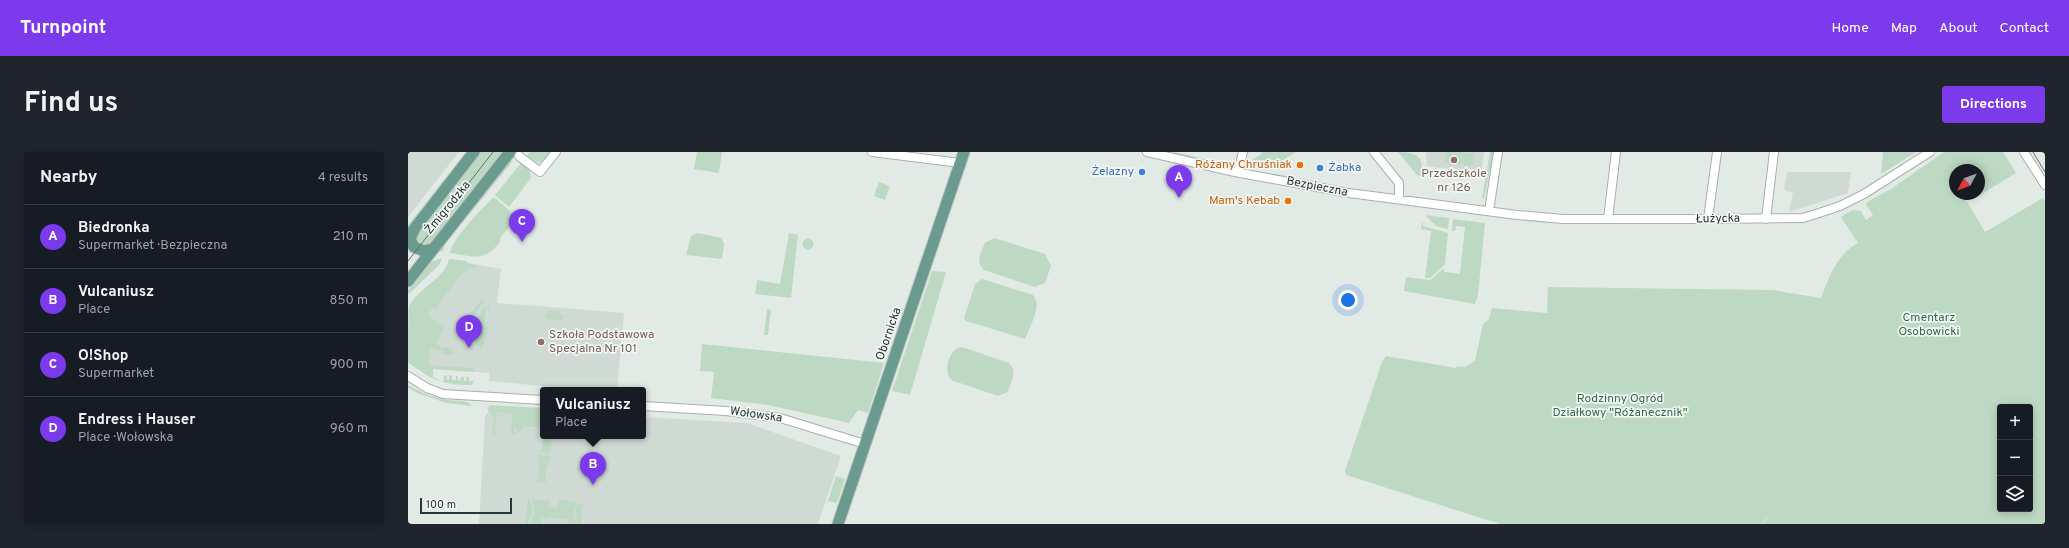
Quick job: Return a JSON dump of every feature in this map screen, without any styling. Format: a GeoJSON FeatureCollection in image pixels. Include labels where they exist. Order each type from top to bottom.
{"type":"FeatureCollection","features":[{"type":"Feature","properties":{"kind":"main road","name":"Żmigrodzka"},"geometry":{"type":"LineString","coordinates":[[411,232],[474,152]]}},
{"type":"Feature","properties":{"kind":"main road","name":"Obornicka"},"geometry":{"type":"LineString","coordinates":[[838,524],[964,152]]}},
{"type":"Feature","properties":{"kind":"main road","name":"Żmigrodzka"},"geometry":{"type":"LineString","coordinates":[[408,281],[495,171],[516,153]]}},
{"type":"Feature","properties":{"kind":"main road"},"geometry":{"type":"LineString","coordinates":[[411,232],[410,239],[414,247],[424,251],[432,249]]}},
{"type":"Feature","properties":{"kind":"street"},"geometry":{"type":"LineString","coordinates":[[516,153],[540,172],[556,152]]}},
{"type":"Feature","properties":{"kind":"street"},"geometry":{"type":"LineString","coordinates":[[872,152],[960,163]]}},
{"type":"Feature","properties":{"kind":"street","name":"Bezpieczna"},"geometry":{"type":"LineString","coordinates":[[1147,152],[1350,194],[1489,211]]}},
{"type":"Feature","properties":{"kind":"street"},"geometry":{"type":"LineString","coordinates":[[1238,172],[1243,152]]}},
{"type":"Feature","properties":{"kind":"street"},"geometry":{"type":"LineString","coordinates":[[1374,152],[1399,183],[1399,199]]}},
{"type":"Feature","properties":{"kind":"street"},"geometry":{"type":"LineString","coordinates":[[1489,211],[1498,152],[1504,152]]}},
{"type":"Feature","properties":{"kind":"street"},"geometry":{"type":"LineString","coordinates":[[1608,219],[1616,152]]}},
{"type":"Feature","properties":{"kind":"street"},"geometry":{"type":"LineString","coordinates":[[1708,220],[1717,152]]}},
{"type":"Feature","properties":{"kind":"street"},"geometry":{"type":"LineString","coordinates":[[1766,219],[1774,152]]}},
{"type":"Feature","properties":{"kind":"street","name":"Łużycka"},"geometry":{"type":"LineString","coordinates":[[1489,211],[1563,219],[1708,220],[1803,218],[1840,206],[1883,183],[1930,152]]}},
{"type":"Feature","properties":{"kind":"street"},"geometry":{"type":"LineString","coordinates":[[2024,152],[2045,185]]}},
{"type":"Feature","properties":{"kind":"street"},"geometry":{"type":"LineString","coordinates":[[408,376],[427,388],[443,394],[540,400]]}},
{"type":"Feature","properties":{"kind":"street","name":"Wołowska"},"geometry":{"type":"LineString","coordinates":[[646,406],[734,412],[780,418],[865,444]]}},
{"type":"Feature","properties":{"kind":"shaded area"},"geometry":{"type":"Polygon","coordinates":[[[408,152],[459,152],[408,217],[408,152]]]}},
{"type":"Feature","properties":{"kind":"shaded area","name":"Przedszkole nr 126"},"geometry":{"type":"Polygon","coordinates":[[[1426,152],[1484,152],[1481,174],[1427,166],[1426,152]]]}},
{"type":"Feature","properties":{"kind":"shaded area"},"geometry":{"type":"Polygon","coordinates":[[[1787,172],[1851,172],[1848,193],[1789,212],[1793,193],[1784,190],[1787,172]]]}},
{"type":"Feature","properties":{"kind":"shaded area"},"geometry":{"type":"Polygon","coordinates":[[[466,263],[501,269],[497,303],[624,313],[617,387],[552,387],[489,381],[489,373],[417,367],[428,315],[466,263]]]}},
{"type":"Feature","properties":{"kind":"shaded area"},"geometry":{"type":"Polygon","coordinates":[[[489,411],[540,411],[540,439],[646,439],[646,417],[747,423],[841,456],[818,524],[479,524],[485,416],[489,411]]]}},
{"type":"Feature","properties":{"kind":"green space"},"geometry":{"type":"Polygon","coordinates":[[[466,152],[469,152],[408,230],[408,225],[466,152]]]}},
{"type":"Feature","properties":{"kind":"green space"},"geometry":{"type":"Polygon","coordinates":[[[479,152],[503,152],[429,245],[425,247],[415,242],[417,230],[479,152]]]}},
{"type":"Feature","properties":{"kind":"green space"},"geometry":{"type":"Polygon","coordinates":[[[530,152],[552,152],[545,161],[539,163],[526,157],[530,152]]]}},
{"type":"Feature","properties":{"kind":"green space"},"geometry":{"type":"Polygon","coordinates":[[[697,152],[722,152],[719,173],[694,169],[697,152]]]}},
{"type":"Feature","properties":{"kind":"green space"},"geometry":{"type":"Polygon","coordinates":[[[1174,152],[1236,166],[1233,168],[1173,154],[1174,152]]]}},
{"type":"Feature","properties":{"kind":"green space"},"geometry":{"type":"Polygon","coordinates":[[[1261,152],[1296,152],[1271,168],[1253,164],[1252,160],[1261,154],[1261,152]]]}},
{"type":"Feature","properties":{"kind":"green space"},"geometry":{"type":"Polygon","coordinates":[[[1398,152],[1410,153],[1418,156],[1422,164],[1422,176],[1417,175],[1398,152]]]}},
{"type":"Feature","properties":{"kind":"green space"},"geometry":{"type":"Polygon","coordinates":[[[1446,152],[1475,153],[1473,166],[1444,162],[1446,152]]]}},
{"type":"Feature","properties":{"kind":"green space"},"geometry":{"type":"Polygon","coordinates":[[[1490,152],[1494,152],[1484,199],[1482,198],[1490,152]]]}},
{"type":"Feature","properties":{"kind":"green space"},"geometry":{"type":"Polygon","coordinates":[[[1883,152],[1916,152],[1881,174],[1883,152]]]}},
{"type":"Feature","properties":{"kind":"green space"},"geometry":{"type":"Polygon","coordinates":[[[1944,152],[2003,152],[2016,173],[1985,192],[1985,164],[1949,164],[1949,200],[1966,200],[1985,232],[2043,198],[2045,202],[2045,524],[1762,524],[1775,511],[1761,524],[1500,524],[1346,475],[1345,471],[1382,362],[1386,356],[1456,368],[1457,366],[1465,367],[1475,361],[1483,324],[1489,319],[1492,308],[1547,313],[1548,287],[1772,290],[1821,298],[1831,274],[1839,260],[1844,253],[1858,243],[1841,217],[1852,210],[1861,211],[1866,220],[1873,215],[1866,204],[1867,202],[1891,189],[1944,152]]]}},
{"type":"Feature","properties":{"kind":"green space"},"geometry":{"type":"Polygon","coordinates":[[[513,161],[445,244],[443,252],[436,250],[508,163],[513,161]]]}},
{"type":"Feature","properties":{"kind":"green space"},"geometry":{"type":"Polygon","coordinates":[[[522,162],[530,168],[531,178],[509,207],[495,195],[522,162]]]}},
{"type":"Feature","properties":{"kind":"green space"},"geometry":{"type":"Polygon","coordinates":[[[879,182],[890,186],[885,200],[874,196],[879,182]]]}},
{"type":"Feature","properties":{"kind":"green space"},"geometry":{"type":"Polygon","coordinates":[[[494,197],[513,214],[514,225],[510,226],[500,238],[500,242],[494,249],[483,256],[450,253],[456,240],[462,232],[494,197]]]}},
{"type":"Feature","properties":{"kind":"green space"},"geometry":{"type":"Polygon","coordinates":[[[1425,215],[1449,218],[1448,229],[1436,226],[1425,215]]]}},
{"type":"Feature","properties":{"kind":"green space"},"geometry":{"type":"Polygon","coordinates":[[[1453,219],[1485,223],[1478,295],[1475,304],[1404,291],[1406,277],[1430,280],[1444,268],[1444,272],[1460,274],[1465,227],[1456,226],[1455,231],[1452,231],[1453,219]]]}},
{"type":"Feature","properties":{"kind":"green space"},"geometry":{"type":"Polygon","coordinates":[[[1423,222],[1423,226],[1448,233],[1445,264],[1430,278],[1425,278],[1431,231],[1421,229],[1423,222]]]}},
{"type":"Feature","properties":{"kind":"green space"},"geometry":{"type":"Polygon","coordinates":[[[697,233],[722,238],[724,244],[722,259],[686,255],[691,236],[697,233]]]}},
{"type":"Feature","properties":{"kind":"green space"},"geometry":{"type":"Polygon","coordinates":[[[789,233],[798,235],[791,298],[755,294],[757,280],[780,284],[789,233]]]}},
{"type":"Feature","properties":{"kind":"green space"},"geometry":{"type":"Polygon","coordinates":[[[808,238],[812,240],[814,244],[812,248],[808,250],[804,248],[802,244],[804,240],[808,238]]]}},
{"type":"Feature","properties":{"kind":"green space"},"geometry":{"type":"Polygon","coordinates":[[[994,238],[1045,254],[1051,266],[1045,283],[1035,287],[984,270],[979,261],[981,254],[985,243],[994,238]]]}},
{"type":"Feature","properties":{"kind":"green space"},"geometry":{"type":"Polygon","coordinates":[[[442,258],[440,264],[408,295],[408,290],[431,262],[442,258]]]}},
{"type":"Feature","properties":{"kind":"green space"},"geometry":{"type":"Polygon","coordinates":[[[449,259],[467,261],[466,263],[478,265],[474,270],[470,267],[463,273],[462,272],[436,309],[433,308],[428,315],[444,328],[444,331],[435,343],[443,349],[446,346],[454,353],[452,355],[443,355],[443,350],[430,349],[429,365],[475,368],[473,372],[433,369],[433,377],[442,382],[424,373],[408,362],[409,306],[418,294],[437,278],[447,266],[449,259]]]}},
{"type":"Feature","properties":{"kind":"green space"},"geometry":{"type":"Polygon","coordinates":[[[932,271],[946,272],[910,395],[892,391],[932,271]]]}},
{"type":"Feature","properties":{"kind":"green space"},"geometry":{"type":"Polygon","coordinates":[[[982,279],[1033,295],[1036,299],[1036,310],[1025,339],[966,321],[964,318],[975,284],[982,279]]]}},
{"type":"Feature","properties":{"kind":"green space"},"geometry":{"type":"Polygon","coordinates":[[[483,297],[483,303],[473,316],[476,319],[485,306],[489,307],[489,311],[486,308],[485,310],[485,321],[483,324],[488,328],[487,332],[468,317],[483,297]]]}},
{"type":"Feature","properties":{"kind":"green space"},"geometry":{"type":"Polygon","coordinates":[[[767,309],[771,310],[768,335],[764,335],[767,309]]]}},
{"type":"Feature","properties":{"kind":"green space"},"geometry":{"type":"Polygon","coordinates":[[[547,310],[560,311],[561,314],[564,314],[563,320],[546,319],[547,310]]]}},
{"type":"Feature","properties":{"kind":"green space"},"geometry":{"type":"Polygon","coordinates":[[[469,319],[487,333],[482,349],[472,341],[479,332],[467,322],[469,319]]]}},
{"type":"Feature","properties":{"kind":"green space"},"geometry":{"type":"Polygon","coordinates":[[[702,344],[884,363],[868,413],[858,410],[849,423],[768,405],[711,398],[714,372],[700,371],[702,344]]]}},
{"type":"Feature","properties":{"kind":"green space"},"geometry":{"type":"Polygon","coordinates":[[[962,347],[1009,363],[1012,366],[1013,373],[1008,392],[998,396],[951,380],[948,371],[949,360],[957,348],[962,347]]]}},
{"type":"Feature","properties":{"kind":"green space"},"geometry":{"type":"Polygon","coordinates":[[[444,375],[447,376],[447,379],[449,380],[449,375],[452,376],[452,380],[456,380],[456,376],[458,376],[458,380],[460,381],[461,377],[464,377],[464,381],[466,381],[467,377],[469,377],[469,381],[473,381],[475,378],[472,385],[443,382],[444,375]]]}},
{"type":"Feature","properties":{"kind":"green space"},"geometry":{"type":"Polygon","coordinates":[[[408,385],[432,396],[447,400],[464,401],[472,406],[446,403],[417,393],[408,388],[408,385]]]}},
{"type":"Feature","properties":{"kind":"green space"},"geometry":{"type":"Polygon","coordinates":[[[490,405],[540,408],[540,427],[523,427],[518,434],[515,428],[513,430],[516,435],[511,434],[512,414],[497,412],[495,435],[492,432],[494,420],[487,408],[490,405]]]}},
{"type":"Feature","properties":{"kind":"green space"},"geometry":{"type":"Polygon","coordinates":[[[543,439],[547,439],[552,443],[550,453],[539,452],[542,451],[543,439]]]}},
{"type":"Feature","properties":{"kind":"green space"},"geometry":{"type":"Polygon","coordinates":[[[538,455],[551,456],[546,471],[546,482],[537,482],[539,472],[538,455]]]}},
{"type":"Feature","properties":{"kind":"green space"},"geometry":{"type":"Polygon","coordinates":[[[836,476],[845,479],[837,503],[828,501],[836,476]]]}},
{"type":"Feature","properties":{"kind":"green space"},"geometry":{"type":"Polygon","coordinates":[[[528,498],[532,511],[528,524],[525,524],[528,498]]]}},
{"type":"Feature","properties":{"kind":"green space"},"geometry":{"type":"Polygon","coordinates":[[[531,499],[549,500],[550,518],[542,518],[541,523],[550,524],[530,524],[535,509],[531,499]]]}},
{"type":"Feature","properties":{"kind":"green space"},"geometry":{"type":"Polygon","coordinates":[[[559,500],[577,502],[573,512],[576,524],[568,524],[568,519],[551,518],[550,507],[558,508],[559,500]]]}},
{"type":"Feature","properties":{"kind":"green space"},"geometry":{"type":"Polygon","coordinates":[[[580,502],[582,505],[581,524],[577,524],[575,508],[580,502]]]}},
{"type":"Feature","properties":{"kind":"tram line"},"geometry":{"type":"LineString","coordinates":[[408,261],[493,152]]}},
{"type":"Feature","properties":{"kind":"tram line"},"geometry":{"type":"LineString","coordinates":[[2033,152],[2045,172]]}},
{"type":"Feature","properties":{"kind":"place","name":"Przedszkole nr 126"},"geometry":{"type":"Point","coordinates":[1454,160]}},
{"type":"Feature","properties":{"kind":"place","name":"Różany Chruśniak"},"geometry":{"type":"Point","coordinates":[1300,165]}},
{"type":"Feature","properties":{"kind":"place","name":"Żabka"},"geometry":{"type":"Point","coordinates":[1320,168]}},
{"type":"Feature","properties":{"kind":"place","name":"Żelazny"},"geometry":{"type":"Point","coordinates":[1142,172]}},
{"type":"Feature","properties":{"kind":"place","name":"Biedronka"},"geometry":{"type":"Point","coordinates":[1179,198]}},
{"type":"Feature","properties":{"kind":"place","name":"Mam's Kebab"},"geometry":{"type":"Point","coordinates":[1288,201]}},
{"type":"Feature","properties":{"kind":"place","name":"O!Shop"},"geometry":{"type":"Point","coordinates":[522,242]}},
{"type":"Feature","properties":{"kind":"place","name":"Szkoła Podstawowa Specjalna Nr 101"},"geometry":{"type":"Point","coordinates":[541,342]}},
{"type":"Feature","properties":{"kind":"place","name":"Endress i Hauser"},"geometry":{"type":"Point","coordinates":[469,348]}},
{"type":"Feature","properties":{"kind":"place","name":"Vulcaniusz"},"geometry":{"type":"Point","coordinates":[593,485]}},
{"type":"Feature","properties":{"kind":"park label","name":"Cmentarz Osobowicki"},"geometry":{"type":"Point","coordinates":[1929,325]}},
{"type":"Feature","properties":{"kind":"park label","name":"Rodzinny Ogród Działkowy \"Różanecznik\""},"geometry":{"type":"Point","coordinates":[1620,406]}}]}
